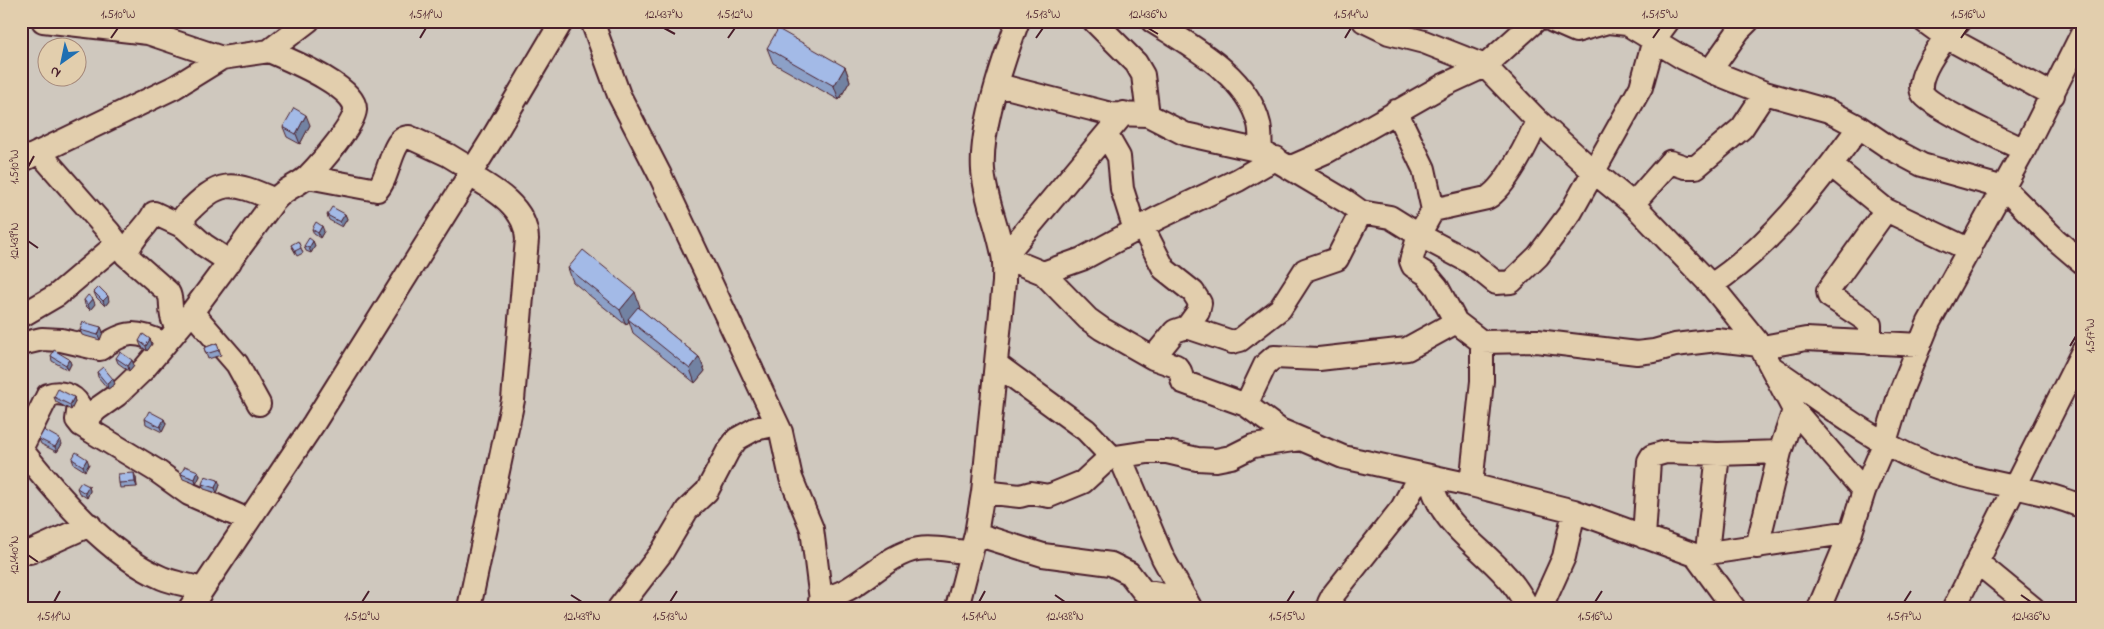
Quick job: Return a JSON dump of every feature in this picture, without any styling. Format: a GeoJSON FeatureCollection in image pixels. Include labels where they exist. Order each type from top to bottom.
{"type":"FeatureCollection","features":[{"type":"Feature","properties":{"kind":"street"},"geometry":{"type":"LineString","coordinates":[[43,21],[95,24],[148,32],[222,58]]}},
{"type":"Feature","properties":{"kind":"street"},"geometry":{"type":"LineString","coordinates":[[259,404],[237,364],[178,328],[170,311],[171,296],[168,292],[122,250],[109,232],[30,156],[175,87],[222,58],[269,51],[308,21]]}},
{"type":"Feature","properties":{"kind":"street"},"geometry":{"type":"LineString","coordinates":[[190,608],[314,423],[562,21]]}},
{"type":"Feature","properties":{"kind":"street"},"geometry":{"type":"LineString","coordinates":[[592,21],[620,95],[778,424],[791,478],[812,529],[821,604],[901,555],[916,549],[937,548],[953,552],[973,543],[1111,564],[1129,573],[1143,591],[1143,600],[1188,603]]}},
{"type":"Feature","properties":{"kind":"street"},"geometry":{"type":"LineString","coordinates":[[957,608],[983,492],[996,364],[1004,257],[993,220],[983,168],[986,139],[998,85],[1018,21]]}},
{"type":"Feature","properties":{"kind":"street"},"geometry":{"type":"LineString","coordinates":[[1094,21],[1136,63],[1143,75],[1148,115]]}},
{"type":"Feature","properties":{"kind":"street"},"geometry":{"type":"LineString","coordinates":[[1152,21],[1207,58],[1231,78],[1246,94],[1275,159]]}},
{"type":"Feature","properties":{"kind":"street"},"geometry":{"type":"LineString","coordinates":[[1364,21],[1392,27],[1485,66],[1537,120],[1594,172],[1634,204],[1711,285],[1759,344],[1794,410],[1864,491]]}},
{"type":"Feature","properties":{"kind":"street"},"geometry":{"type":"LineString","coordinates":[[1043,273],[1082,259],[1138,228],[1238,180],[1275,159],[1328,151],[1396,111],[1485,66],[1535,21]]}},
{"type":"Feature","properties":{"kind":"street"},"geometry":{"type":"LineString","coordinates":[[1553,21],[1576,31],[1608,22],[1627,24],[1682,58],[1710,71],[1765,93],[1828,112],[1859,127],[1890,148],[1922,165],[2004,188],[2055,239],[2083,263]]}},
{"type":"Feature","properties":{"kind":"street"},"geometry":{"type":"LineString","coordinates":[[998,85],[1111,114],[1148,115],[1185,134],[1275,159],[1361,212],[1390,217],[1470,262],[1496,283],[1511,282],[1538,256],[1571,212],[1641,87],[1654,40],[1668,21]]}},
{"type":"Feature","properties":{"kind":"street"},"geometry":{"type":"LineString","coordinates":[[1710,71],[1739,30],[1748,21]]}},
{"type":"Feature","properties":{"kind":"street"},"geometry":{"type":"LineString","coordinates":[[1924,21],[1953,29],[2053,95]]}},
{"type":"Feature","properties":{"kind":"street"},"geometry":{"type":"LineString","coordinates":[[1953,29],[1930,59],[1921,88],[1923,94],[1936,105],[2024,150]]}},
{"type":"Feature","properties":{"kind":"street"},"geometry":{"type":"LineString","coordinates":[[1819,608],[1851,532],[1864,491],[1885,442],[1899,396],[1929,322],[2004,188],[2053,95],[2083,32]]}},
{"type":"Feature","properties":{"kind":"street"},"geometry":{"type":"LineString","coordinates":[[81,425],[97,409],[117,395],[144,370],[230,262],[275,200],[283,191],[308,177],[350,126],[355,109],[352,98],[322,76],[269,51]]}},
{"type":"Feature","properties":{"kind":"street"},"geometry":{"type":"LineString","coordinates":[[1634,204],[1670,162],[1685,167],[1696,167],[1717,151],[1742,128],[1765,93]]}},
{"type":"Feature","properties":{"kind":"street"},"geometry":{"type":"LineString","coordinates":[[1396,111],[1424,169],[1433,210],[1419,235],[1411,261],[1413,266],[1426,274],[1437,287],[1456,322],[1482,342],[1537,342],[1637,353],[1654,351],[1675,345],[1716,340],[1768,346],[1806,339],[1920,345]]}},
{"type":"Feature","properties":{"kind":"street"},"geometry":{"type":"LineString","coordinates":[[1004,257],[1107,136],[1124,113]]}},
{"type":"Feature","properties":{"kind":"street"},"geometry":{"type":"LineString","coordinates":[[1433,210],[1487,198],[1494,194],[1520,154],[1537,120]]}},
{"type":"Feature","properties":{"kind":"street"},"geometry":{"type":"LineString","coordinates":[[1711,285],[1734,270],[1750,256],[1832,165],[1859,127]]}},
{"type":"Feature","properties":{"kind":"street"},"geometry":{"type":"LineString","coordinates":[[308,177],[376,190],[389,168],[400,139],[410,136],[448,155],[506,198],[527,226],[513,400],[469,608]]}},
{"type":"Feature","properties":{"kind":"street"},"geometry":{"type":"LineString","coordinates":[[1107,136],[1119,157],[1122,189],[1138,228],[1164,269],[1189,287],[1200,303],[1198,312],[1187,327]]}},
{"type":"Feature","properties":{"kind":"street"},"geometry":{"type":"LineString","coordinates":[[1832,165],[1886,210],[1970,250]]}},
{"type":"Feature","properties":{"kind":"street"},"geometry":{"type":"LineString","coordinates":[[184,227],[185,215],[214,189],[244,186],[275,200]]}},
{"type":"Feature","properties":{"kind":"street"},"geometry":{"type":"LineString","coordinates":[[1870,342],[1870,325],[1829,296],[1828,292],[1886,210]]}},
{"type":"Feature","properties":{"kind":"street"},"geometry":{"type":"LineString","coordinates":[[21,316],[57,295],[110,250],[122,250],[147,224],[154,212],[184,227],[204,245],[230,262]]}},
{"type":"Feature","properties":{"kind":"street"},"geometry":{"type":"LineString","coordinates":[[1152,358],[1174,331],[1187,327],[1232,342],[1244,337],[1280,309],[1305,270],[1337,259],[1361,212]]}},
{"type":"Feature","properties":{"kind":"street"},"geometry":{"type":"LineString","coordinates":[[1004,257],[1043,273],[1088,318],[1129,346],[1152,358],[1176,366],[1180,371],[1183,382],[1246,405],[1280,430],[1343,457],[1471,485],[1574,511],[1644,538],[1701,553],[1756,547],[1851,532]]}},
{"type":"Feature","properties":{"kind":"street"},"geometry":{"type":"LineString","coordinates":[[1246,405],[1265,365],[1274,357],[1319,359],[1407,350],[1456,322]]}},
{"type":"Feature","properties":{"kind":"street"},"geometry":{"type":"LineString","coordinates":[[21,344],[42,339],[61,340],[100,350],[118,335],[138,334],[150,336],[178,328]]}},
{"type":"Feature","properties":{"kind":"street"},"geometry":{"type":"LineString","coordinates":[[1471,485],[1482,381],[1482,342]]}},
{"type":"Feature","properties":{"kind":"street"},"geometry":{"type":"LineString","coordinates":[[1954,608],[2083,352]]}},
{"type":"Feature","properties":{"kind":"street"},"geometry":{"type":"LineString","coordinates":[[996,364],[1086,430],[1115,458],[1163,558],[1188,603]]}},
{"type":"Feature","properties":{"kind":"street"},"geometry":{"type":"LineString","coordinates":[[1771,367],[1885,442],[1919,460],[1959,474],[2083,507]]}},
{"type":"Feature","properties":{"kind":"street"},"geometry":{"type":"LineString","coordinates":[[202,589],[163,579],[110,544],[58,492],[21,450],[48,395],[62,393],[78,402],[77,420],[81,425],[157,470],[189,494],[248,520]]}},
{"type":"Feature","properties":{"kind":"street"},"geometry":{"type":"LineString","coordinates":[[1756,547],[1780,452],[1794,410]]}},
{"type":"Feature","properties":{"kind":"street"},"geometry":{"type":"LineString","coordinates":[[619,608],[662,552],[687,510],[707,491],[737,438],[755,429],[778,424]]}},
{"type":"Feature","properties":{"kind":"street"},"geometry":{"type":"LineString","coordinates":[[983,492],[1020,496],[1031,493],[1048,496],[1082,482],[1115,458],[1148,452],[1167,452],[1197,459],[1216,460],[1231,457],[1253,446],[1304,439]]}},
{"type":"Feature","properties":{"kind":"street"},"geometry":{"type":"LineString","coordinates":[[1644,538],[1649,461],[1652,456],[1666,452],[1718,454],[1780,452]]}},
{"type":"Feature","properties":{"kind":"street"},"geometry":{"type":"LineString","coordinates":[[1718,454],[1701,553],[1734,608]]}},
{"type":"Feature","properties":{"kind":"street"},"geometry":{"type":"LineString","coordinates":[[1330,608],[1329,603],[1332,595],[1402,508],[1425,476]]}},
{"type":"Feature","properties":{"kind":"street"},"geometry":{"type":"LineString","coordinates":[[1425,476],[1433,494],[1450,522],[1508,577],[1528,608]]}},
{"type":"Feature","properties":{"kind":"street"},"geometry":{"type":"LineString","coordinates":[[1542,608],[1564,557],[1574,511]]}},
{"type":"Feature","properties":{"kind":"street"},"geometry":{"type":"LineString","coordinates":[[21,550],[30,552],[90,525]]}},
{"type":"Feature","properties":{"kind":"street"},"geometry":{"type":"LineString","coordinates":[[1978,562],[2033,608]]}},
{"type":"Feature","properties":{"kind":"building"},"geometry":{"type":"Polygon","coordinates":[[[778,29],[845,67],[834,86],[767,48],[778,29]]]}},
{"type":"Feature","properties":{"kind":"building"},"geometry":{"type":"Polygon","coordinates":[[[294,108],[306,115],[296,134],[283,127],[294,108]]]}},
{"type":"Feature","properties":{"kind":"building"},"geometry":{"type":"Polygon","coordinates":[[[332,207],[345,214],[340,222],[327,215],[332,207]]]}},
{"type":"Feature","properties":{"kind":"building"},"geometry":{"type":"Polygon","coordinates":[[[316,222],[322,226],[318,233],[312,229],[316,222]]]}},
{"type":"Feature","properties":{"kind":"building"},"geometry":{"type":"Polygon","coordinates":[[[309,238],[313,241],[309,248],[304,246],[309,238]]]}},
{"type":"Feature","properties":{"kind":"building"},"geometry":{"type":"Polygon","coordinates":[[[298,241],[301,248],[295,251],[291,245],[298,241]]]}},
{"type":"Feature","properties":{"kind":"building"},"geometry":{"type":"Polygon","coordinates":[[[583,250],[635,292],[620,310],[568,268],[583,250]]]}},
{"type":"Feature","properties":{"kind":"building"},"geometry":{"type":"Polygon","coordinates":[[[99,287],[108,296],[103,301],[94,292],[99,287]]]}},
{"type":"Feature","properties":{"kind":"building"},"geometry":{"type":"Polygon","coordinates":[[[88,295],[93,299],[88,305],[84,300],[88,295]]]}},
{"type":"Feature","properties":{"kind":"building"},"geometry":{"type":"Polygon","coordinates":[[[638,307],[699,357],[690,369],[628,319],[638,307]]]}},
{"type":"Feature","properties":{"kind":"building"},"geometry":{"type":"Polygon","coordinates":[[[83,322],[101,327],[98,335],[80,330],[83,322]]]}},
{"type":"Feature","properties":{"kind":"building"},"geometry":{"type":"Polygon","coordinates":[[[143,334],[150,339],[146,346],[139,341],[143,334]]]}},
{"type":"Feature","properties":{"kind":"building"},"geometry":{"type":"Polygon","coordinates":[[[217,343],[219,350],[206,354],[204,348],[217,343]]]}},
{"type":"Feature","properties":{"kind":"building"},"geometry":{"type":"Polygon","coordinates":[[[54,350],[69,359],[66,365],[51,356],[54,350]]]}},
{"type":"Feature","properties":{"kind":"building"},"geometry":{"type":"Polygon","coordinates":[[[120,352],[132,360],[128,366],[116,358],[120,352]]]}},
{"type":"Feature","properties":{"kind":"building"},"geometry":{"type":"Polygon","coordinates":[[[103,367],[113,379],[107,384],[97,372],[103,367]]]}},
{"type":"Feature","properties":{"kind":"building"},"geometry":{"type":"Polygon","coordinates":[[[58,389],[74,397],[70,405],[54,397],[58,389]]]}},
{"type":"Feature","properties":{"kind":"building"},"geometry":{"type":"Polygon","coordinates":[[[149,411],[164,419],[160,427],[145,419],[149,411]]]}},
{"type":"Feature","properties":{"kind":"building"},"geometry":{"type":"Polygon","coordinates":[[[44,430],[60,439],[55,447],[39,439],[44,430]]]}},
{"type":"Feature","properties":{"kind":"building"},"geometry":{"type":"Polygon","coordinates":[[[76,452],[87,459],[83,466],[72,459],[76,452]]]}},
{"type":"Feature","properties":{"kind":"building"},"geometry":{"type":"Polygon","coordinates":[[[185,466],[198,471],[195,479],[181,474],[185,466]]]}},
{"type":"Feature","properties":{"kind":"building"},"geometry":{"type":"Polygon","coordinates":[[[134,473],[135,482],[119,483],[118,474],[134,473]]]}},
{"type":"Feature","properties":{"kind":"building"},"geometry":{"type":"Polygon","coordinates":[[[205,476],[218,480],[215,488],[202,484],[205,476]]]}},
{"type":"Feature","properties":{"kind":"building"},"geometry":{"type":"Polygon","coordinates":[[[81,482],[89,486],[85,493],[77,488],[81,482]]]}}]}
